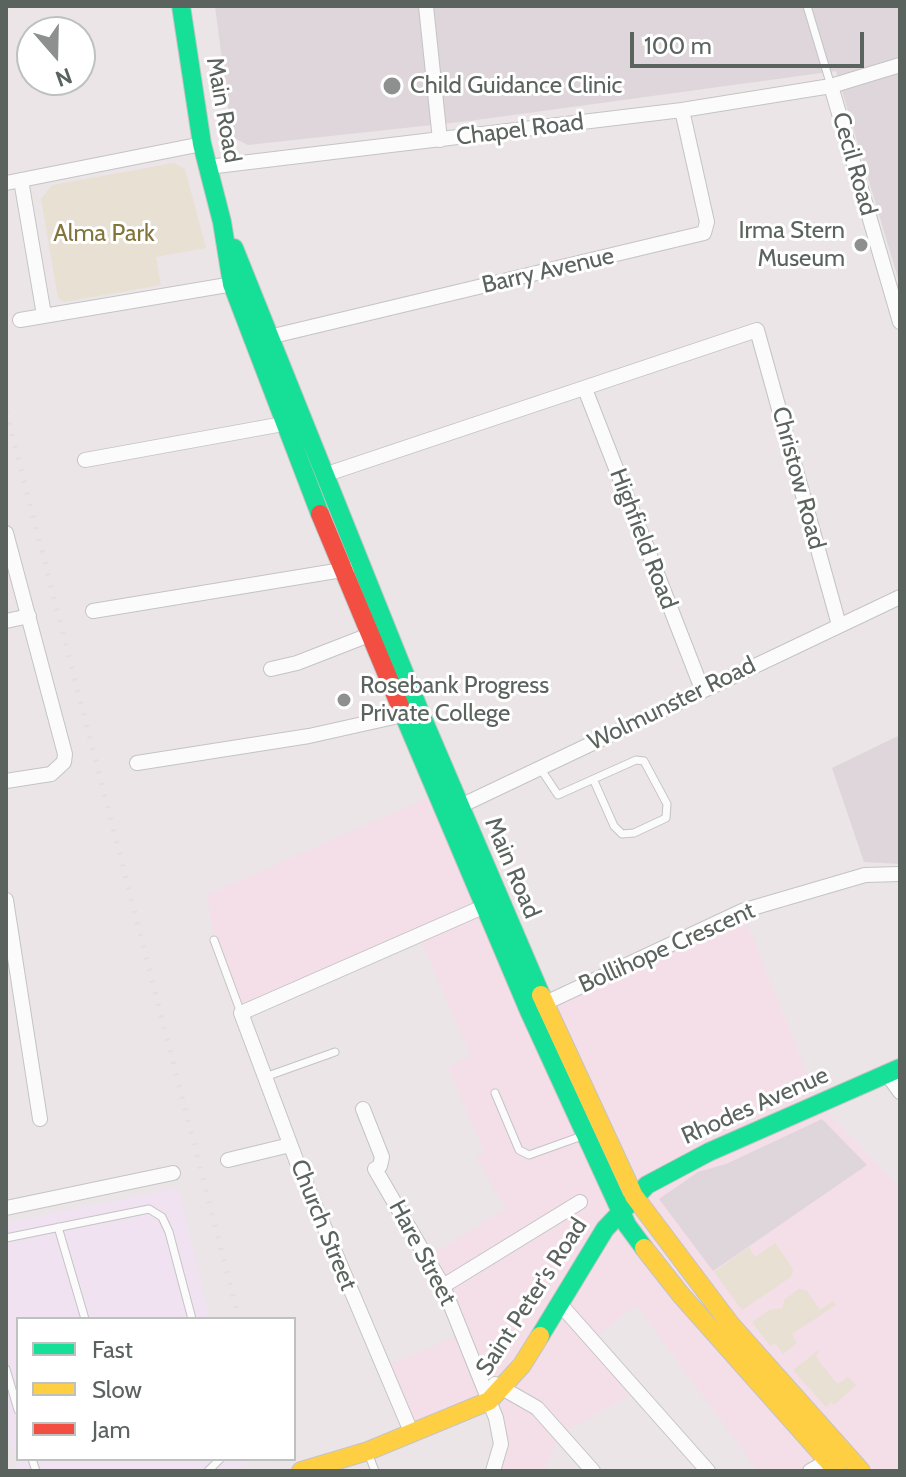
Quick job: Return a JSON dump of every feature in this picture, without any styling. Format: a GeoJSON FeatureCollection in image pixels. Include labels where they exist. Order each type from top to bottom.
{"type":"FeatureCollection","features":[{"type":"Feature","properties":{"kind":"main road","name":"Main Road"},"geometry":{"type":"LineString","coordinates":[[181,6],[202,144],[222,222],[283,424],[351,569],[492,903],[593,1131],[619,1210],[681,1295],[836,1461],[861,1471]]}},
{"type":"Feature","properties":{"kind":"main road","name":"Main Road"},"geometry":{"type":"LineString","coordinates":[[240,282],[269,337],[351,569],[369,635],[412,713]]}},
{"type":"Feature","properties":{"kind":"main road","name":"Rhodes Avenue"},"geometry":{"type":"LineString","coordinates":[[619,1210],[634,1196],[709,1152],[894,1071]]}},
{"type":"Feature","properties":{"kind":"main road","name":"Main Road"},"geometry":{"type":"LineString","coordinates":[[593,1131],[634,1196],[836,1461]]}},
{"type":"Feature","properties":{"kind":"main road","name":"Saint Peter's Road"},"geometry":{"type":"LineString","coordinates":[[301,1471],[331,1467],[489,1401],[505,1387],[619,1210]]}},
{"type":"Feature","properties":{"kind":"street"},"geometry":{"type":"LineString","coordinates":[[426,6],[440,140]]}},
{"type":"Feature","properties":{"kind":"street","name":"Chapel Road"},"geometry":{"type":"LineString","coordinates":[[208,167],[682,110],[831,86],[900,65]]}},
{"type":"Feature","properties":{"kind":"street","name":"Cecil Road"},"geometry":{"type":"LineString","coordinates":[[831,86],[900,322]]}},
{"type":"Feature","properties":{"kind":"street","name":"Barry Avenue"},"geometry":{"type":"LineString","coordinates":[[269,337],[704,233],[707,222],[682,110]]}},
{"type":"Feature","properties":{"kind":"street"},"geometry":{"type":"LineString","coordinates":[[44,315],[13,182],[202,144]]}},
{"type":"Feature","properties":{"kind":"street"},"geometry":{"type":"LineString","coordinates":[[20,320],[240,282]]}},
{"type":"Feature","properties":{"kind":"street","name":"Christow Road"},"geometry":{"type":"LineString","coordinates":[[585,389],[757,330],[839,625]]}},
{"type":"Feature","properties":{"kind":"street"},"geometry":{"type":"LineString","coordinates":[[333,472],[585,389]]}},
{"type":"Feature","properties":{"kind":"street","name":"Highfield Road"},"geometry":{"type":"LineString","coordinates":[[585,389],[702,689]]}},
{"type":"Feature","properties":{"kind":"street"},"geometry":{"type":"LineString","coordinates":[[85,460],[283,424]]}},
{"type":"Feature","properties":{"kind":"street"},"geometry":{"type":"LineString","coordinates":[[6,533],[64,762],[51,774],[6,781]]}},
{"type":"Feature","properties":{"kind":"street"},"geometry":{"type":"LineString","coordinates":[[93,611],[351,569]]}},
{"type":"Feature","properties":{"kind":"street","name":"Wolmunster Road"},"geometry":{"type":"LineString","coordinates":[[453,810],[900,597]]}},
{"type":"Feature","properties":{"kind":"street"},"geometry":{"type":"LineString","coordinates":[[6,621],[29,616]]}},
{"type":"Feature","properties":{"kind":"street"},"geometry":{"type":"LineString","coordinates":[[271,669],[297,663],[369,635]]}},
{"type":"Feature","properties":{"kind":"street"},"geometry":{"type":"LineString","coordinates":[[137,763],[309,736],[412,713]]}},
{"type":"Feature","properties":{"kind":"street","name":"Bollihope Crescent"},"geometry":{"type":"LineString","coordinates":[[537,1007],[742,911],[865,875],[900,874]]}},
{"type":"Feature","properties":{"kind":"street"},"geometry":{"type":"LineString","coordinates":[[6,900],[40,1119]]}},
{"type":"Feature","properties":{"kind":"street"},"geometry":{"type":"LineString","coordinates":[[241,1013],[492,903]]}},
{"type":"Feature","properties":{"kind":"street","name":"Church Street"},"geometry":{"type":"LineString","coordinates":[[241,1013],[290,1145],[412,1434]]}},
{"type":"Feature","properties":{"kind":"street"},"geometry":{"type":"LineString","coordinates":[[894,1071],[900,1092]]}},
{"type":"Feature","properties":{"kind":"street","name":"Hare Street"},"geometry":{"type":"LineString","coordinates":[[363,1109],[382,1157],[380,1166],[375,1169],[443,1286],[489,1401],[501,1444],[493,1471]]}},
{"type":"Feature","properties":{"kind":"street"},"geometry":{"type":"LineString","coordinates":[[228,1160],[290,1145]]}},
{"type":"Feature","properties":{"kind":"street"},"geometry":{"type":"LineString","coordinates":[[6,1208],[173,1173]]}},
{"type":"Feature","properties":{"kind":"street"},"geometry":{"type":"LineString","coordinates":[[443,1286],[580,1202]]}},
{"type":"Feature","properties":{"kind":"street"},"geometry":{"type":"LineString","coordinates":[[560,1304],[708,1471]]}},
{"type":"Feature","properties":{"kind":"street"},"geometry":{"type":"LineString","coordinates":[[480,1378],[505,1387],[537,1408],[593,1471]]}},
{"type":"Feature","properties":{"kind":"street"},"geometry":{"type":"LineString","coordinates":[[810,1471],[836,1461]]}},
{"type":"Feature","properties":{"kind":"lane","name":"Cecil Road"},"geometry":{"type":"LineString","coordinates":[[807,6],[831,86]]}},
{"type":"Feature","properties":{"kind":"lane"},"geometry":{"type":"LineString","coordinates":[[540,768],[555,795],[594,781],[636,760],[644,761],[667,804],[666,818],[634,833],[622,834],[614,826],[594,781]]}},
{"type":"Feature","properties":{"kind":"lane"},"geometry":{"type":"LineString","coordinates":[[214,940],[241,1013]]}},
{"type":"Feature","properties":{"kind":"lane"},"geometry":{"type":"LineString","coordinates":[[265,1077],[335,1052]]}},
{"type":"Feature","properties":{"kind":"lane"},"geometry":{"type":"LineString","coordinates":[[495,1093],[519,1150],[529,1155],[593,1131]]}},
{"type":"Feature","properties":{"kind":"lane"},"geometry":{"type":"LineString","coordinates":[[6,1238],[149,1209],[162,1217],[191,1317]]}},
{"type":"Feature","properties":{"kind":"lane"},"geometry":{"type":"LineString","coordinates":[[58,1227],[84,1317]]}},
{"type":"Feature","properties":{"kind":"lane"},"geometry":{"type":"LineString","coordinates":[[6,1369],[16,1403]]}},
{"type":"Feature","properties":{"kind":"lane"},"geometry":{"type":"LineString","coordinates":[[368,1451],[375,1471]]}},
{"type":"Feature","properties":{"kind":"shaded area"},"geometry":{"type":"Polygon","coordinates":[[[215,6],[900,6],[900,285],[836,71],[469,121],[248,145],[232,137],[215,6]]]}},
{"type":"Feature","properties":{"kind":"shaded area"},"geometry":{"type":"Polygon","coordinates":[[[900,735],[900,864],[864,862],[832,768],[900,735]]]}},
{"type":"Feature","properties":{"kind":"shaded area"},"geometry":{"type":"Polygon","coordinates":[[[452,787],[545,1003],[742,911],[819,1103],[900,1188],[900,1471],[758,1471],[636,1305],[598,1335],[598,1346],[637,1391],[560,1434],[545,1471],[493,1471],[499,1455],[489,1401],[412,1434],[383,1367],[462,1334],[427,1257],[506,1209],[476,1157],[484,1152],[448,1067],[471,1056],[419,936],[241,1013],[214,940],[207,895],[452,787]]]}},
{"type":"Feature","properties":{"kind":"shaded area"},"geometry":{"type":"Polygon","coordinates":[[[822,1119],[867,1165],[713,1271],[659,1199],[698,1172],[726,1164],[822,1119]]]}},
{"type":"Feature","properties":{"kind":"shaded area"},"geometry":{"type":"Polygon","coordinates":[[[178,1188],[210,1317],[16,1317],[16,1461],[6,1426],[6,1223],[178,1188]]]}},
{"type":"Feature","properties":{"kind":"shaded area"},"geometry":{"type":"Polygon","coordinates":[[[16,1461],[246,1461],[247,1465],[225,1471],[19,1471],[16,1461]]]}},
{"type":"Feature","properties":{"kind":"green space","name":"Alma Park"},"geometry":{"type":"Polygon","coordinates":[[[174,163],[185,169],[206,248],[156,257],[161,285],[64,302],[58,298],[41,199],[52,185],[174,163]]]}},
{"type":"Feature","properties":{"kind":"green space"},"geometry":{"type":"Polygon","coordinates":[[[775,1243],[793,1269],[791,1277],[742,1310],[714,1272],[749,1247],[755,1257],[775,1243]]]}},
{"type":"Feature","properties":{"kind":"green space"},"geometry":{"type":"Polygon","coordinates":[[[799,1289],[806,1290],[820,1310],[833,1301],[836,1305],[792,1334],[797,1343],[783,1354],[775,1343],[770,1346],[752,1322],[769,1310],[783,1308],[784,1300],[799,1289]]]}},
{"type":"Feature","properties":{"kind":"green space"},"geometry":{"type":"Polygon","coordinates":[[[820,1349],[816,1357],[837,1384],[848,1377],[856,1385],[834,1405],[831,1402],[826,1407],[793,1370],[820,1349]]]}},
{"type":"Feature","properties":{"kind":"railway"},"geometry":{"type":"LineString","coordinates":[[6,411],[238,1317]]}},
{"type":"Feature","properties":{"kind":"railway"},"geometry":{"type":"LineString","coordinates":[[276,1461],[278,1471]]}},
{"type":"Feature","properties":{"kind":"traffic: fast"},"geometry":{"type":"LineString","coordinates":[[181,6],[202,144],[222,222],[232,284],[320,514]]}},
{"type":"Feature","properties":{"kind":"traffic: fast"},"geometry":{"type":"LineString","coordinates":[[234,248],[420,712],[541,995]]}},
{"type":"Feature","properties":{"kind":"traffic: fast"},"geometry":{"type":"LineString","coordinates":[[400,706],[529,1011],[627,1225],[644,1248]]}},
{"type":"Feature","properties":{"kind":"traffic: fast"},"geometry":{"type":"LineString","coordinates":[[540,1336],[605,1229],[647,1185],[709,1152],[900,1068]]}},
{"type":"Feature","properties":{"kind":"traffic: slow"},"geometry":{"type":"LineString","coordinates":[[541,995],[634,1196],[731,1325],[861,1471]]}},
{"type":"Feature","properties":{"kind":"traffic: slow"},"geometry":{"type":"LineString","coordinates":[[644,1248],[681,1295],[837,1471]]}},
{"type":"Feature","properties":{"kind":"traffic: slow"},"geometry":{"type":"LineString","coordinates":[[301,1471],[368,1451],[489,1401],[522,1365],[540,1336]]}},
{"type":"Feature","properties":{"kind":"traffic: jam"},"geometry":{"type":"LineString","coordinates":[[320,514],[400,706]]}},
{"type":"Feature","properties":{"kind":"place","name":"Child Guidance Clinic"},"geometry":{"type":"Point","coordinates":[392,86]}},
{"type":"Feature","properties":{"kind":"place","name":"Irma Stern Museum"},"geometry":{"type":"Point","coordinates":[861,245]}},
{"type":"Feature","properties":{"kind":"place","name":"Rosebank Progress Private College"},"geometry":{"type":"Point","coordinates":[344,700]}}]}
